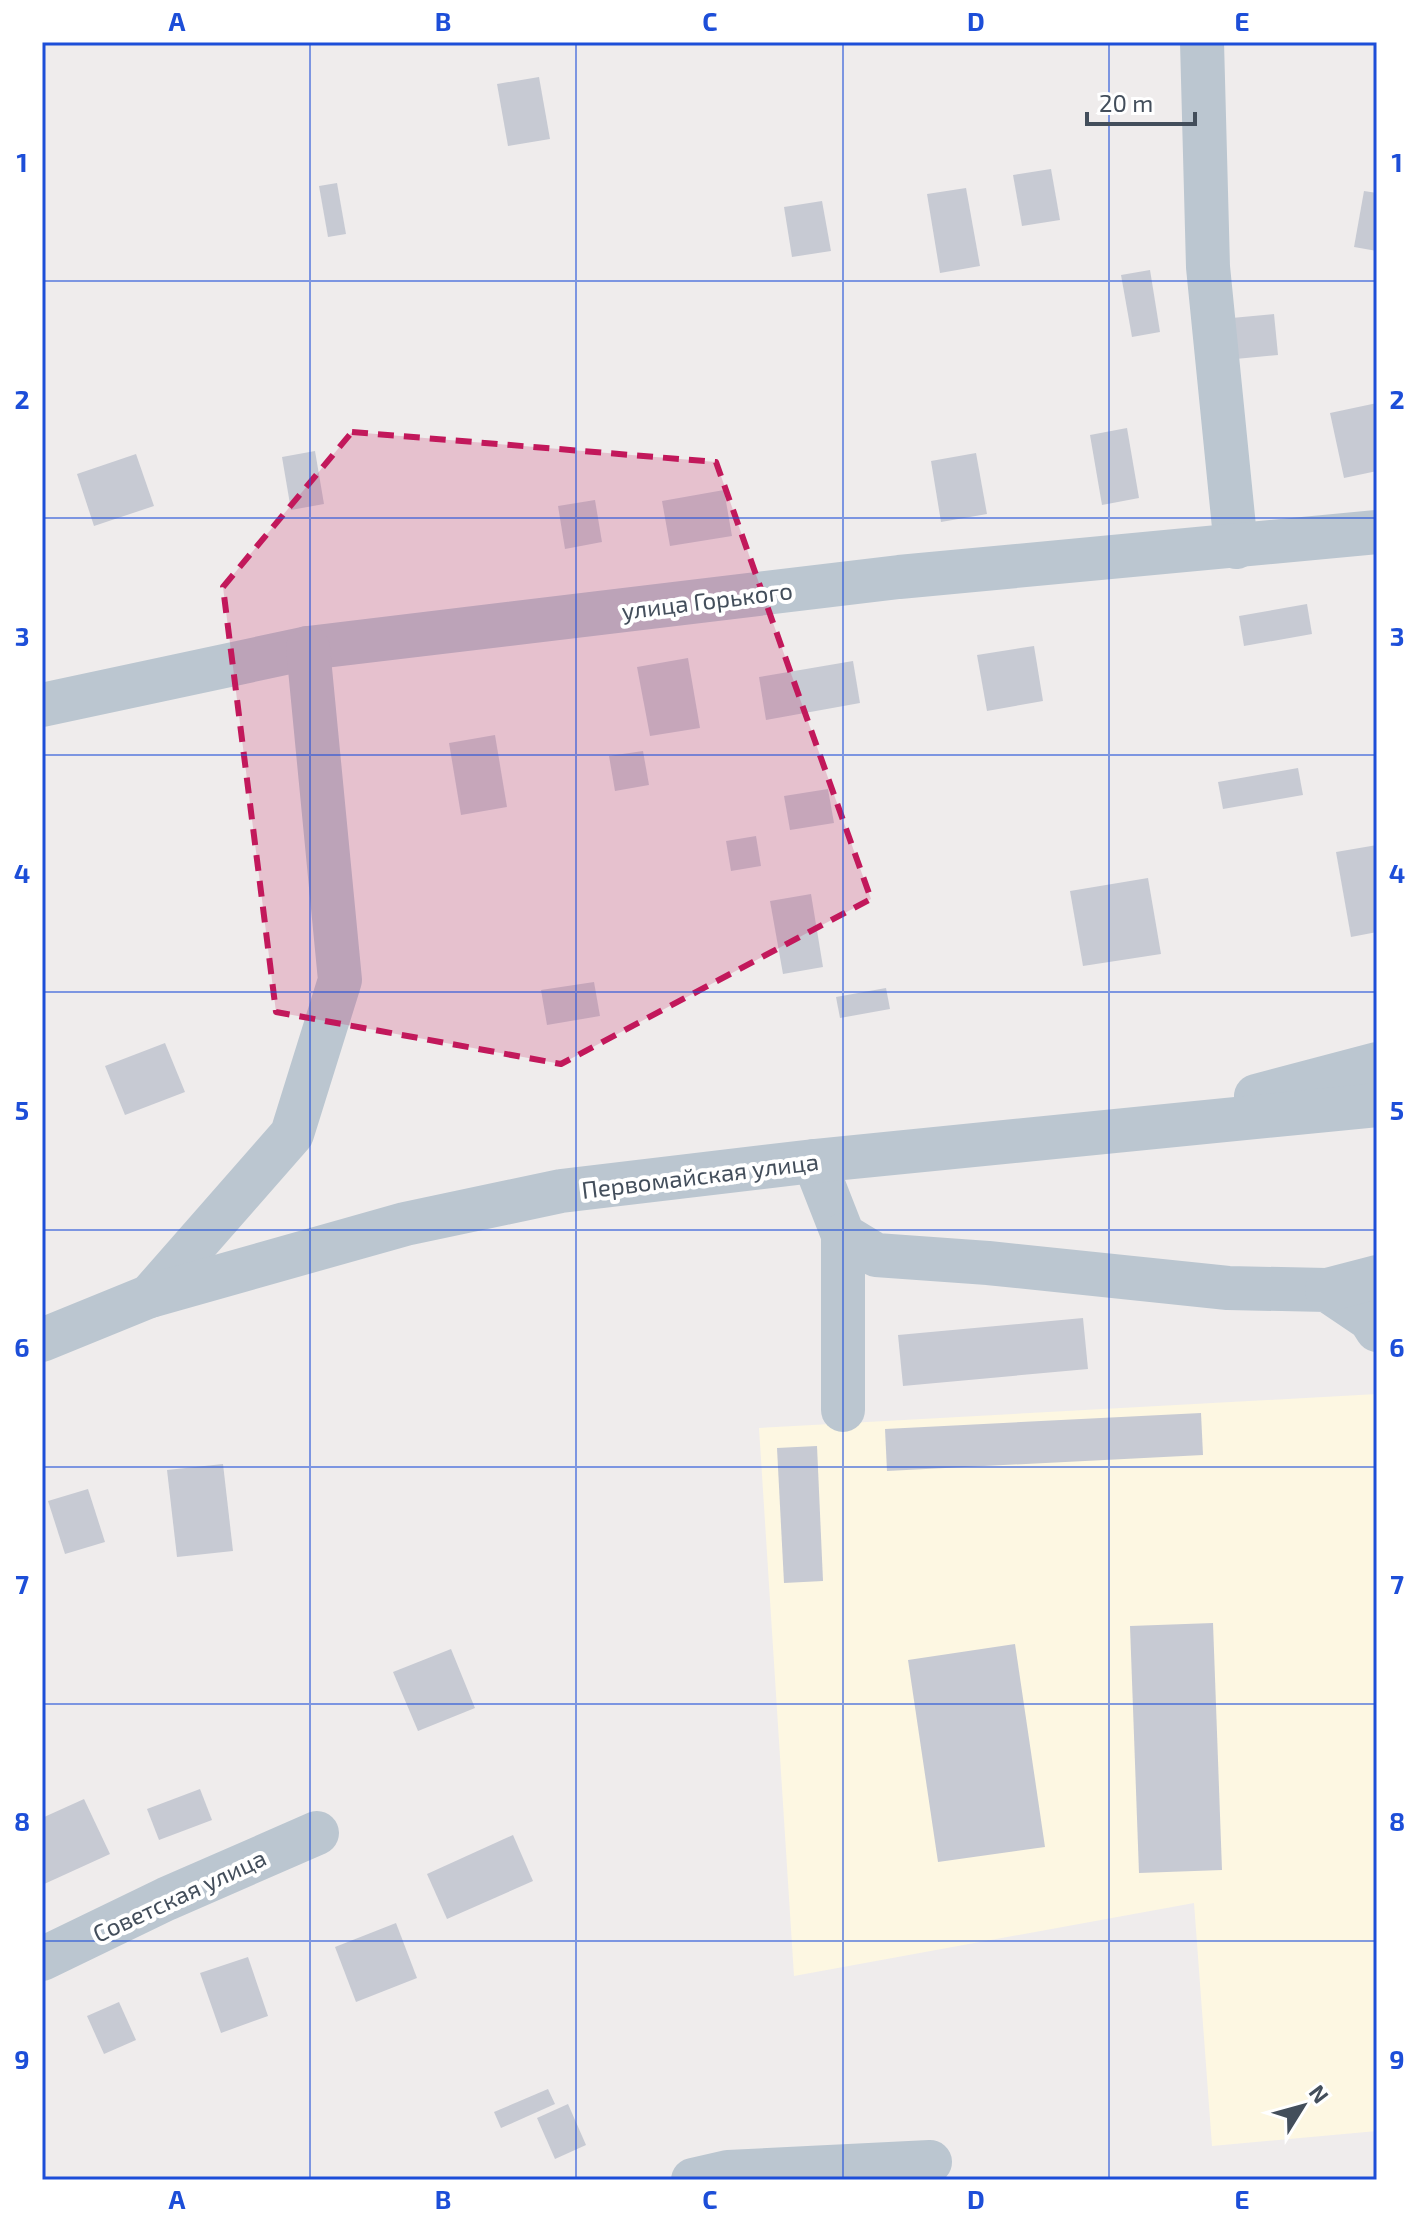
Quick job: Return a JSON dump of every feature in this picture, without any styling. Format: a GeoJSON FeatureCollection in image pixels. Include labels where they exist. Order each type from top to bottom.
{"type":"FeatureCollection","features":[{"type":"Feature","properties":{"kind":"street"},"geometry":{"type":"LineString","coordinates":[[1202,42],[1208,267],[1236,547]]}},
{"type":"Feature","properties":{"kind":"street","name":"улица Горького"},"geometry":{"type":"LineString","coordinates":[[42,705],[308,648],[899,577],[1377,532]]}},
{"type":"Feature","properties":{"kind":"street"},"geometry":{"type":"LineString","coordinates":[[150,1296],[292,1134],[340,980],[308,648]]}},
{"type":"Feature","properties":{"kind":"street"},"geometry":{"type":"LineString","coordinates":[[1116,1133],[1377,1064]]}},
{"type":"Feature","properties":{"kind":"street","name":"Первомайская улица"},"geometry":{"type":"LineString","coordinates":[[42,1340],[150,1296],[405,1224],[561,1191],[814,1161],[1377,1105]]}},
{"type":"Feature","properties":{"kind":"street"},"geometry":{"type":"LineString","coordinates":[[814,1161],[843,1235],[843,1410]]}},
{"type":"Feature","properties":{"kind":"street"},"geometry":{"type":"LineString","coordinates":[[843,1235],[876,1255],[988,1263],[1228,1288],[1327,1290],[1377,1277]]}},
{"type":"Feature","properties":{"kind":"street"},"geometry":{"type":"LineString","coordinates":[[1327,1290],[1370,1319],[1377,1330]]}},
{"type":"Feature","properties":{"kind":"street","name":"Советская улица"},"geometry":{"type":"LineString","coordinates":[[42,1959],[166,1899],[317,1833]]}},
{"type":"Feature","properties":{"kind":"street"},"geometry":{"type":"LineString","coordinates":[[693,2180],[728,2172],[930,2162]]}},
{"type":"Feature","properties":{"kind":"highlighted area"},"geometry":{"type":"Polygon","coordinates":[[[352,432],[716,462],[871,899],[561,1064],[276,1012],[223,587],[352,432]]]}},
{"type":"Feature","properties":{"kind":"shaded area"},"geometry":{"type":"Polygon","coordinates":[[[1377,1394],[1377,2131],[1212,2146],[1194,1903],[794,1976],[759,1428],[1377,1394]]]}},
{"type":"Feature","properties":{"kind":"building"},"geometry":{"type":"Polygon","coordinates":[[[539,77],[550,139],[508,146],[497,84],[539,77]]]}},
{"type":"Feature","properties":{"kind":"building"},"geometry":{"type":"Polygon","coordinates":[[[1051,169],[1060,220],[1022,226],[1013,175],[1051,169]]]}},
{"type":"Feature","properties":{"kind":"building"},"geometry":{"type":"Polygon","coordinates":[[[337,183],[346,234],[328,237],[319,186],[337,183]]]}},
{"type":"Feature","properties":{"kind":"building"},"geometry":{"type":"Polygon","coordinates":[[[966,188],[980,266],[940,273],[927,194],[966,188]]]}},
{"type":"Feature","properties":{"kind":"building"},"geometry":{"type":"Polygon","coordinates":[[[1364,191],[1377,193],[1377,251],[1354,247],[1364,191]]]}},
{"type":"Feature","properties":{"kind":"building"},"geometry":{"type":"Polygon","coordinates":[[[822,201],[831,251],[792,257],[784,207],[822,201]]]}},
{"type":"Feature","properties":{"kind":"building"},"geometry":{"type":"Polygon","coordinates":[[[1150,270],[1160,332],[1132,337],[1121,275],[1150,270]]]}},
{"type":"Feature","properties":{"kind":"building"},"geometry":{"type":"Polygon","coordinates":[[[1274,314],[1278,355],[1225,360],[1221,319],[1274,314]]]}},
{"type":"Feature","properties":{"kind":"building"},"geometry":{"type":"Polygon","coordinates":[[[1377,403],[1377,471],[1344,478],[1330,413],[1377,403]]]}},
{"type":"Feature","properties":{"kind":"building"},"geometry":{"type":"Polygon","coordinates":[[[1127,428],[1139,498],[1102,505],[1090,435],[1127,428]]]}},
{"type":"Feature","properties":{"kind":"building"},"geometry":{"type":"Polygon","coordinates":[[[315,451],[324,504],[291,510],[282,457],[315,451]]]}},
{"type":"Feature","properties":{"kind":"building"},"geometry":{"type":"Polygon","coordinates":[[[976,453],[987,514],[941,522],[931,461],[976,453]]]}},
{"type":"Feature","properties":{"kind":"building"},"geometry":{"type":"Polygon","coordinates":[[[136,454],[154,506],[94,526],[77,474],[136,454]]]}},
{"type":"Feature","properties":{"kind":"building"},"geometry":{"type":"Polygon","coordinates":[[[724,490],[732,536],[670,546],[662,501],[724,490]]]}},
{"type":"Feature","properties":{"kind":"building"},"geometry":{"type":"Polygon","coordinates":[[[595,500],[602,542],[565,549],[558,506],[595,500]]]}},
{"type":"Feature","properties":{"kind":"building"},"geometry":{"type":"Polygon","coordinates":[[[1307,604],[1312,634],[1244,646],[1239,616],[1307,604]]]}},
{"type":"Feature","properties":{"kind":"building"},"geometry":{"type":"Polygon","coordinates":[[[1034,646],[1043,701],[987,711],[977,655],[1034,646]]]}},
{"type":"Feature","properties":{"kind":"building"},"geometry":{"type":"Polygon","coordinates":[[[688,658],[700,728],[650,736],[637,667],[688,658]]]}},
{"type":"Feature","properties":{"kind":"building"},"geometry":{"type":"Polygon","coordinates":[[[853,661],[860,703],[766,720],[759,677],[853,661]]]}},
{"type":"Feature","properties":{"kind":"building"},"geometry":{"type":"Polygon","coordinates":[[[495,735],[507,807],[461,815],[449,743],[495,735]]]}},
{"type":"Feature","properties":{"kind":"building"},"geometry":{"type":"Polygon","coordinates":[[[643,751],[649,785],[615,791],[609,756],[643,751]]]}},
{"type":"Feature","properties":{"kind":"building"},"geometry":{"type":"Polygon","coordinates":[[[1298,768],[1303,795],[1223,809],[1218,782],[1298,768]]]}},
{"type":"Feature","properties":{"kind":"building"},"geometry":{"type":"Polygon","coordinates":[[[828,789],[834,823],[790,830],[784,796],[828,789]]]}},
{"type":"Feature","properties":{"kind":"building"},"geometry":{"type":"Polygon","coordinates":[[[756,836],[761,866],[731,871],[726,841],[756,836]]]}},
{"type":"Feature","properties":{"kind":"building"},"geometry":{"type":"Polygon","coordinates":[[[1377,845],[1377,932],[1351,937],[1336,852],[1377,845]]]}},
{"type":"Feature","properties":{"kind":"building"},"geometry":{"type":"Polygon","coordinates":[[[1148,878],[1161,954],[1083,966],[1070,891],[1148,878]]]}},
{"type":"Feature","properties":{"kind":"building"},"geometry":{"type":"Polygon","coordinates":[[[811,894],[823,967],[783,974],[770,901],[811,894]]]}},
{"type":"Feature","properties":{"kind":"building"},"geometry":{"type":"Polygon","coordinates":[[[594,982],[600,1016],[547,1025],[541,990],[594,982]]]}},
{"type":"Feature","properties":{"kind":"building"},"geometry":{"type":"Polygon","coordinates":[[[886,988],[890,1009],[840,1018],[836,997],[886,988]]]}},
{"type":"Feature","properties":{"kind":"building"},"geometry":{"type":"Polygon","coordinates":[[[165,1043],[185,1092],[125,1115],[105,1066],[165,1043]]]}},
{"type":"Feature","properties":{"kind":"building"},"geometry":{"type":"Polygon","coordinates":[[[1083,1318],[1088,1369],[903,1386],[898,1335],[1083,1318]]]}},
{"type":"Feature","properties":{"kind":"building"},"geometry":{"type":"Polygon","coordinates":[[[1201,1413],[1203,1455],[887,1471],[885,1429],[1201,1413]]]}},
{"type":"Feature","properties":{"kind":"building"},"geometry":{"type":"Polygon","coordinates":[[[817,1446],[823,1581],[784,1583],[777,1448],[817,1446]]]}},
{"type":"Feature","properties":{"kind":"building"},"geometry":{"type":"Polygon","coordinates":[[[223,1464],[233,1551],[177,1557],[167,1470],[223,1464]]]}},
{"type":"Feature","properties":{"kind":"building"},"geometry":{"type":"Polygon","coordinates":[[[88,1489],[105,1542],[65,1554],[48,1501],[88,1489]]]}},
{"type":"Feature","properties":{"kind":"building"},"geometry":{"type":"Polygon","coordinates":[[[1213,1623],[1222,1870],[1139,1873],[1130,1626],[1213,1623]]]}},
{"type":"Feature","properties":{"kind":"building"},"geometry":{"type":"Polygon","coordinates":[[[1015,1644],[1045,1847],[938,1862],[908,1660],[1015,1644]]]}},
{"type":"Feature","properties":{"kind":"building"},"geometry":{"type":"Polygon","coordinates":[[[451,1649],[475,1708],[418,1731],[393,1672],[451,1649]]]}},
{"type":"Feature","properties":{"kind":"building"},"geometry":{"type":"Polygon","coordinates":[[[200,1789],[212,1820],[159,1840],[147,1809],[200,1789]]]}},
{"type":"Feature","properties":{"kind":"building"},"geometry":{"type":"Polygon","coordinates":[[[84,1799],[110,1854],[42,1885],[42,1818],[84,1799]]]}},
{"type":"Feature","properties":{"kind":"building"},"geometry":{"type":"Polygon","coordinates":[[[513,1835],[533,1881],[447,1919],[427,1874],[513,1835]]]}},
{"type":"Feature","properties":{"kind":"building"},"geometry":{"type":"Polygon","coordinates":[[[396,1923],[417,1978],[356,2002],[335,1947],[396,1923]]]}},
{"type":"Feature","properties":{"kind":"building"},"geometry":{"type":"Polygon","coordinates":[[[248,1957],[268,2016],[221,2033],[200,1973],[248,1957]]]}},
{"type":"Feature","properties":{"kind":"building"},"geometry":{"type":"Polygon","coordinates":[[[119,2002],[136,2040],[104,2054],[87,2016],[119,2002]]]}},
{"type":"Feature","properties":{"kind":"building"},"geometry":{"type":"Polygon","coordinates":[[[548,2089],[555,2104],[501,2128],[494,2112],[548,2089]]]}},
{"type":"Feature","properties":{"kind":"building"},"geometry":{"type":"Polygon","coordinates":[[[568,2104],[586,2145],[555,2159],[537,2118],[568,2104]]]}}]}
